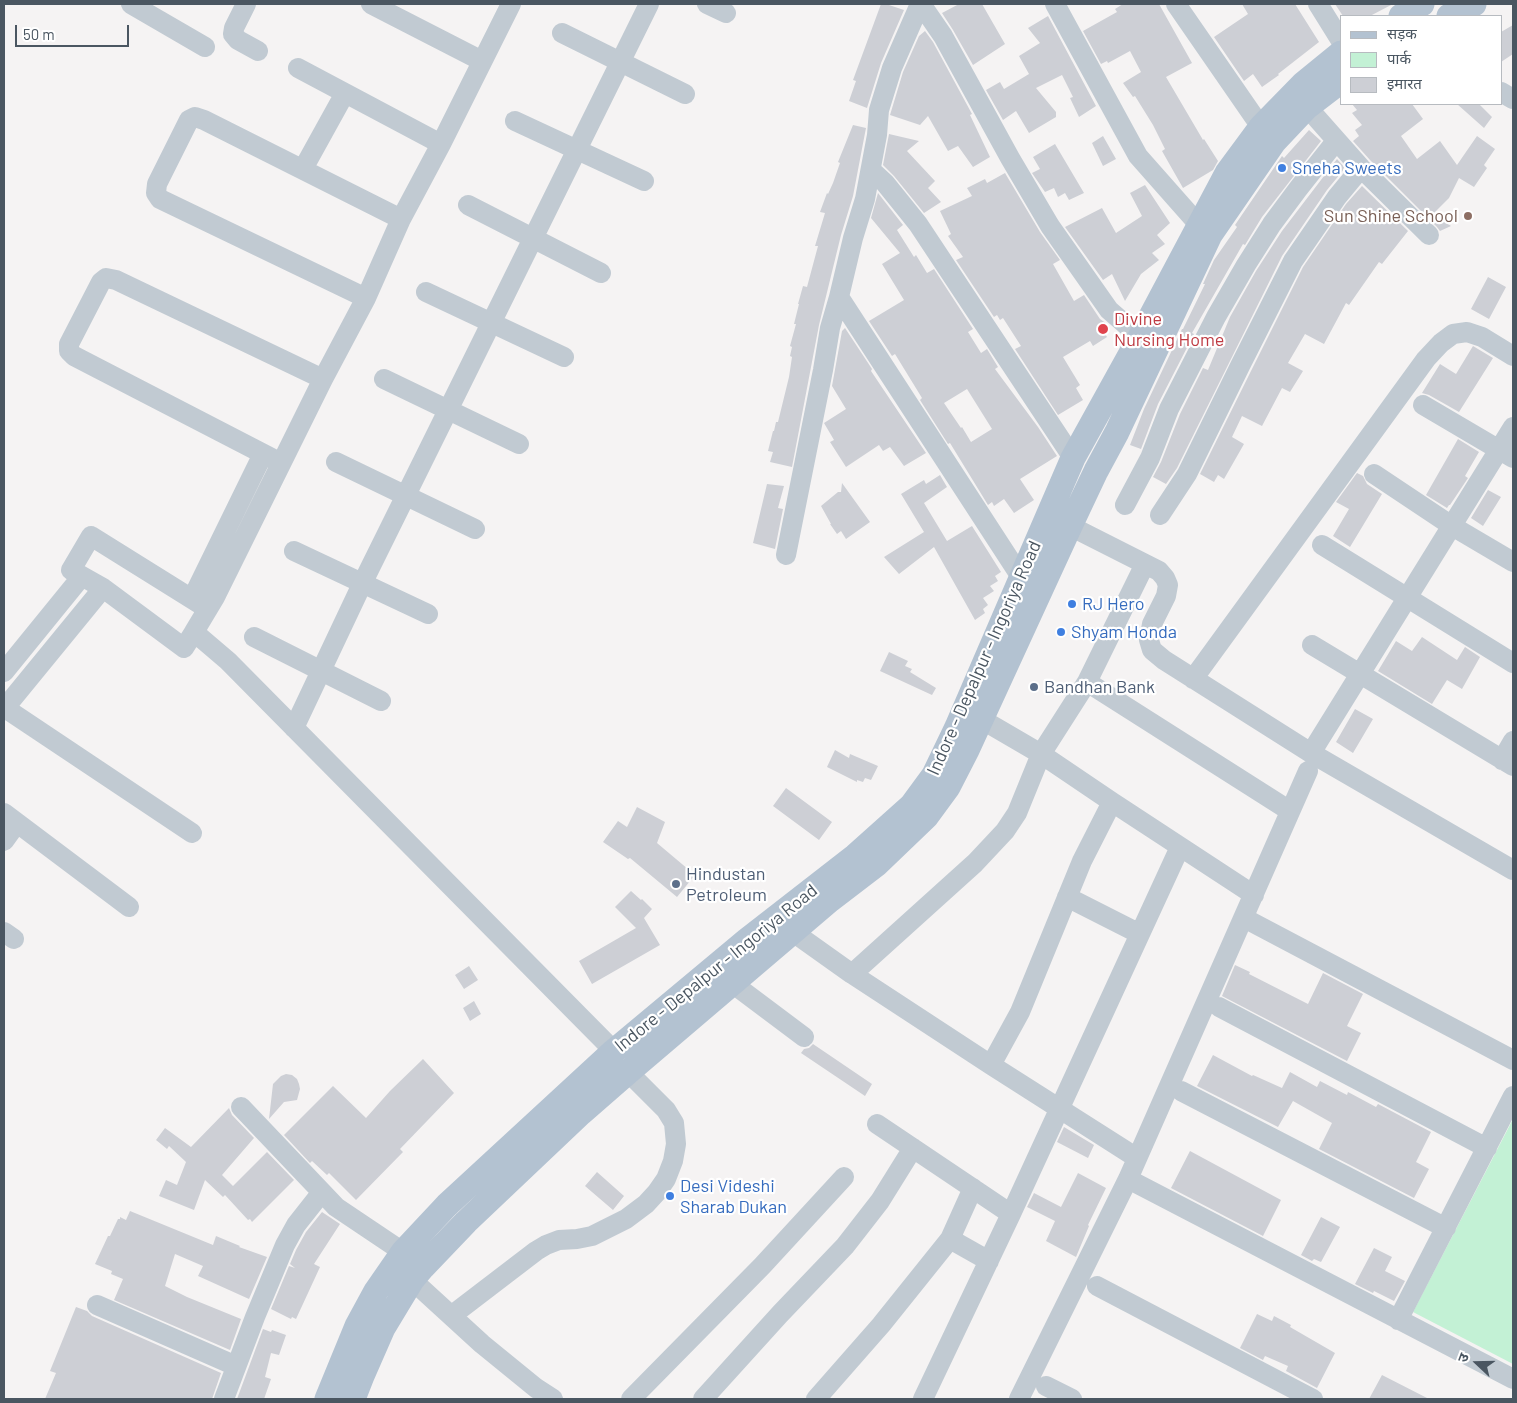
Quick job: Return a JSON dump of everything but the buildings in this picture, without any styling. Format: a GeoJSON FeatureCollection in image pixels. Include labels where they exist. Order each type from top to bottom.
{"type":"FeatureCollection","features":[{"type":"Feature","properties":{"kind":"main road"},"geometry":{"type":"LineString","coordinates":[[1404,15],[1422,4]]}},
{"type":"Feature","properties":{"kind":"main road"},"geometry":{"type":"LineString","coordinates":[[1450,15],[1474,4]]}},
{"type":"Feature","properties":{"kind":"main road","name":"Indore - Depalpur - Ingoriya Road"},"geometry":{"type":"LineString","coordinates":[[353,1399],[383,1328],[412,1280],[423,1267],[466,1222],[581,1114],[732,983],[784,924],[912,804],[934,775],[957,727],[1073,458],[1227,173],[1261,127],[1303,84],[1340,54]]}},
{"type":"Feature","properties":{"kind":"main road","name":"Indore - Depalpur - Ingoriya Road"},"geometry":{"type":"LineString","coordinates":[[327,1399],[357,1326],[376,1291],[403,1252],[447,1205],[614,1051],[746,940],[784,924],[877,864],[926,816],[948,787],[967,750],[1070,526],[1117,432],[1210,235],[1274,142],[1307,107],[1340,82]]}},
{"type":"Feature","properties":{"kind":"street"},"geometry":{"type":"LineString","coordinates":[[131,4],[205,47]]}},
{"type":"Feature","properties":{"kind":"street"},"geometry":{"type":"LineString","coordinates":[[246,4],[233,34],[238,40],[258,52]]}},
{"type":"Feature","properties":{"kind":"street"},"geometry":{"type":"LineString","coordinates":[[372,4],[482,61]]}},
{"type":"Feature","properties":{"kind":"street"},"geometry":{"type":"LineString","coordinates":[[200,604],[281,463],[366,298],[401,219],[511,4]]}},
{"type":"Feature","properties":{"kind":"street"},"geometry":{"type":"LineString","coordinates":[[294,728],[363,582],[649,4]]}},
{"type":"Feature","properties":{"kind":"street"},"geometry":{"type":"LineString","coordinates":[[707,4],[726,13]]}},
{"type":"Feature","properties":{"kind":"street"},"geometry":{"type":"LineString","coordinates":[[786,555],[828,336],[852,238],[865,199],[877,135],[879,110],[892,68],[920,4]]}},
{"type":"Feature","properties":{"kind":"street"},"geometry":{"type":"LineString","coordinates":[[920,4],[943,36],[1050,226],[1109,310],[1140,337]]}},
{"type":"Feature","properties":{"kind":"street"},"geometry":{"type":"LineString","coordinates":[[1055,4],[1138,156],[1199,225]]}},
{"type":"Feature","properties":{"kind":"street"},"geometry":{"type":"LineString","coordinates":[[1176,4],[1261,127]]}},
{"type":"Feature","properties":{"kind":"street"},"geometry":{"type":"LineString","coordinates":[[1318,4],[1340,39]]}},
{"type":"Feature","properties":{"kind":"street"},"geometry":{"type":"LineString","coordinates":[[562,33],[685,94]]}},
{"type":"Feature","properties":{"kind":"street"},"geometry":{"type":"LineString","coordinates":[[298,68],[441,144]]}},
{"type":"Feature","properties":{"kind":"street"},"geometry":{"type":"LineString","coordinates":[[303,169],[345,93]]}},
{"type":"Feature","properties":{"kind":"street"},"geometry":{"type":"LineString","coordinates":[[1502,93],[1513,99]]}},
{"type":"Feature","properties":{"kind":"street"},"geometry":{"type":"LineString","coordinates":[[1307,107],[1361,168],[1429,235]]}},
{"type":"Feature","properties":{"kind":"street"},"geometry":{"type":"LineString","coordinates":[[366,298],[160,199],[156,194],[157,184],[189,120],[195,117],[401,219]]}},
{"type":"Feature","properties":{"kind":"street"},"geometry":{"type":"LineString","coordinates":[[515,121],[644,181]]}},
{"type":"Feature","properties":{"kind":"street"},"geometry":{"type":"LineString","coordinates":[[1125,504],[1150,458],[1169,409],[1216,317],[1246,265],[1298,188],[1336,141]]}},
{"type":"Feature","properties":{"kind":"street"},"geometry":{"type":"LineString","coordinates":[[1160,515],[1187,474],[1293,261],[1337,197],[1361,168]]}},
{"type":"Feature","properties":{"kind":"street"},"geometry":{"type":"LineString","coordinates":[[871,170],[885,183],[918,224],[1073,458]]}},
{"type":"Feature","properties":{"kind":"street"},"geometry":{"type":"LineString","coordinates":[[468,205],[601,273]]}},
{"type":"Feature","properties":{"kind":"street"},"geometry":{"type":"LineString","coordinates":[[281,463],[82,361],[69,351],[68,344],[101,282],[106,278],[116,280],[323,379]]}},
{"type":"Feature","properties":{"kind":"street"},"geometry":{"type":"LineString","coordinates":[[426,292],[564,357]]}},
{"type":"Feature","properties":{"kind":"street"},"geometry":{"type":"LineString","coordinates":[[839,297],[1021,577]]}},
{"type":"Feature","properties":{"kind":"street"},"geometry":{"type":"LineString","coordinates":[[1193,679],[1426,359],[1441,342],[1453,334],[1468,332],[1482,337],[1513,356]]}},
{"type":"Feature","properties":{"kind":"street"},"geometry":{"type":"LineString","coordinates":[[384,379],[519,444]]}},
{"type":"Feature","properties":{"kind":"street"},"geometry":{"type":"LineString","coordinates":[[1423,405],[1507,454]]}},
{"type":"Feature","properties":{"kind":"street"},"geometry":{"type":"LineString","coordinates":[[1019,1399],[1128,1179],[1254,895],[1309,762],[1360,674],[1452,526],[1507,454],[1513,428]]}},
{"type":"Feature","properties":{"kind":"street"},"geometry":{"type":"LineString","coordinates":[[200,604],[91,536],[71,570],[103,588],[184,648],[194,632],[200,604],[263,454]]}},
{"type":"Feature","properties":{"kind":"street"},"geometry":{"type":"LineString","coordinates":[[336,462],[475,529]]}},
{"type":"Feature","properties":{"kind":"street"},"geometry":{"type":"LineString","coordinates":[[1374,474],[1452,526],[1513,562]]}},
{"type":"Feature","properties":{"kind":"street"},"geometry":{"type":"LineString","coordinates":[[1070,526],[1159,571],[1165,578],[1168,585],[1166,596],[1152,624],[1149,640],[1152,650],[1164,660],[1309,762],[1513,870]]}},
{"type":"Feature","properties":{"kind":"street"},"geometry":{"type":"LineString","coordinates":[[1322,545],[1513,663]]}},
{"type":"Feature","properties":{"kind":"street"},"geometry":{"type":"LineString","coordinates":[[294,551],[428,614]]}},
{"type":"Feature","properties":{"kind":"street"},"geometry":{"type":"LineString","coordinates":[[852,974],[975,863],[1005,831],[1017,813],[1041,754],[1087,682],[1145,564]]}},
{"type":"Feature","properties":{"kind":"street"},"geometry":{"type":"LineString","coordinates":[[4,672],[82,576]]}},
{"type":"Feature","properties":{"kind":"street"},"geometry":{"type":"LineString","coordinates":[[103,588],[4,709],[192,833]]}},
{"type":"Feature","properties":{"kind":"street"},"geometry":{"type":"LineString","coordinates":[[194,632],[228,661],[614,1051]]}},
{"type":"Feature","properties":{"kind":"street"},"geometry":{"type":"LineString","coordinates":[[254,637],[381,701]]}},
{"type":"Feature","properties":{"kind":"street"},"geometry":{"type":"LineString","coordinates":[[1312,645],[1508,763],[1513,741]]}},
{"type":"Feature","properties":{"kind":"street"},"geometry":{"type":"LineString","coordinates":[[1087,682],[1290,811]]}},
{"type":"Feature","properties":{"kind":"street"},"geometry":{"type":"LineString","coordinates":[[981,719],[1041,754],[1254,895]]}},
{"type":"Feature","properties":{"kind":"street"},"geometry":{"type":"LineString","coordinates":[[991,1066],[1020,1012],[1089,845],[1112,802]]}},
{"type":"Feature","properties":{"kind":"street"},"geometry":{"type":"LineString","coordinates":[[4,841],[10,818],[129,908]]}},
{"type":"Feature","properties":{"kind":"street"},"geometry":{"type":"LineString","coordinates":[[923,1399],[1011,1214],[1180,847]]}},
{"type":"Feature","properties":{"kind":"street"},"geometry":{"type":"LineString","coordinates":[[1067,897],[1140,934]]}},
{"type":"Feature","properties":{"kind":"street"},"geometry":{"type":"LineString","coordinates":[[1244,918],[1513,1060]]}},
{"type":"Feature","properties":{"kind":"street"},"geometry":{"type":"LineString","coordinates":[[784,924],[852,974],[991,1066],[1137,1158]]}},
{"type":"Feature","properties":{"kind":"street"},"geometry":{"type":"LineString","coordinates":[[732,983],[804,1038]]}},
{"type":"Feature","properties":{"kind":"street"},"geometry":{"type":"LineString","coordinates":[[1220,1007],[1487,1148]]}},
{"type":"Feature","properties":{"kind":"street"},"geometry":{"type":"LineString","coordinates":[[451,1316],[536,1251],[559,1240],[592,1236],[626,1218],[646,1204],[657,1192],[666,1179],[673,1160],[676,1144],[674,1123],[666,1110],[628,1072]]}},
{"type":"Feature","properties":{"kind":"street"},"geometry":{"type":"LineString","coordinates":[[1181,1091],[1446,1228]]}},
{"type":"Feature","properties":{"kind":"street"},"geometry":{"type":"LineString","coordinates":[[1398,1320],[1513,1096]]}},
{"type":"Feature","properties":{"kind":"street"},"geometry":{"type":"LineString","coordinates":[[241,1107],[336,1207],[403,1252]]}},
{"type":"Feature","properties":{"kind":"street"},"geometry":{"type":"LineString","coordinates":[[877,1124],[1011,1214]]}},
{"type":"Feature","properties":{"kind":"street"},"geometry":{"type":"LineString","coordinates":[[703,1399],[845,1246],[880,1201],[913,1148]]}},
{"type":"Feature","properties":{"kind":"street"},"geometry":{"type":"LineString","coordinates":[[632,1399],[762,1266],[844,1176]]}},
{"type":"Feature","properties":{"kind":"street"},"geometry":{"type":"LineString","coordinates":[[1128,1179],[1513,1379]]}},
{"type":"Feature","properties":{"kind":"street"},"geometry":{"type":"LineString","coordinates":[[816,1399],[887,1318],[950,1238],[973,1188]]}},
{"type":"Feature","properties":{"kind":"street"},"geometry":{"type":"LineString","coordinates":[[224,1399],[254,1317],[285,1244],[322,1192]]}},
{"type":"Feature","properties":{"kind":"street"},"geometry":{"type":"LineString","coordinates":[[950,1238],[989,1261]]}},
{"type":"Feature","properties":{"kind":"street"},"geometry":{"type":"LineString","coordinates":[[412,1280],[482,1344],[547,1398]]}},
{"type":"Feature","properties":{"kind":"street"},"geometry":{"type":"LineString","coordinates":[[1097,1286],[1314,1399]]}},
{"type":"Feature","properties":{"kind":"street"},"geometry":{"type":"LineString","coordinates":[[97,1305],[236,1366]]}},
{"type":"Feature","properties":{"kind":"street"},"geometry":{"type":"LineString","coordinates":[[1046,1386],[1072,1399]]}},
{"type":"Feature","properties":{"kind":"green space"},"geometry":{"type":"Polygon","coordinates":[[[1513,1119],[1513,1364],[1413,1312],[1513,1119]]]}},
{"type":"Feature","properties":{"kind":"place","name":"Sneha Sweets"},"geometry":{"type":"Point","coordinates":[1282,168]}},
{"type":"Feature","properties":{"kind":"place","name":"Sun Shine School"},"geometry":{"type":"Point","coordinates":[1468,216]}},
{"type":"Feature","properties":{"kind":"place","name":"Divine Nursing Home"},"geometry":{"type":"Point","coordinates":[1103,329]}},
{"type":"Feature","properties":{"kind":"place","name":"RJ Hero"},"geometry":{"type":"Point","coordinates":[1072,604]}},
{"type":"Feature","properties":{"kind":"place","name":"Shyam Honda"},"geometry":{"type":"Point","coordinates":[1061,632]}},
{"type":"Feature","properties":{"kind":"place","name":"Bandhan Bank"},"geometry":{"type":"Point","coordinates":[1034,687]}},
{"type":"Feature","properties":{"kind":"place","name":"Hindustan Petroleum"},"geometry":{"type":"Point","coordinates":[676,884]}},
{"type":"Feature","properties":{"kind":"place","name":"Desi Videshi Sharab Dukan"},"geometry":{"type":"Point","coordinates":[670,1196]}}]}
